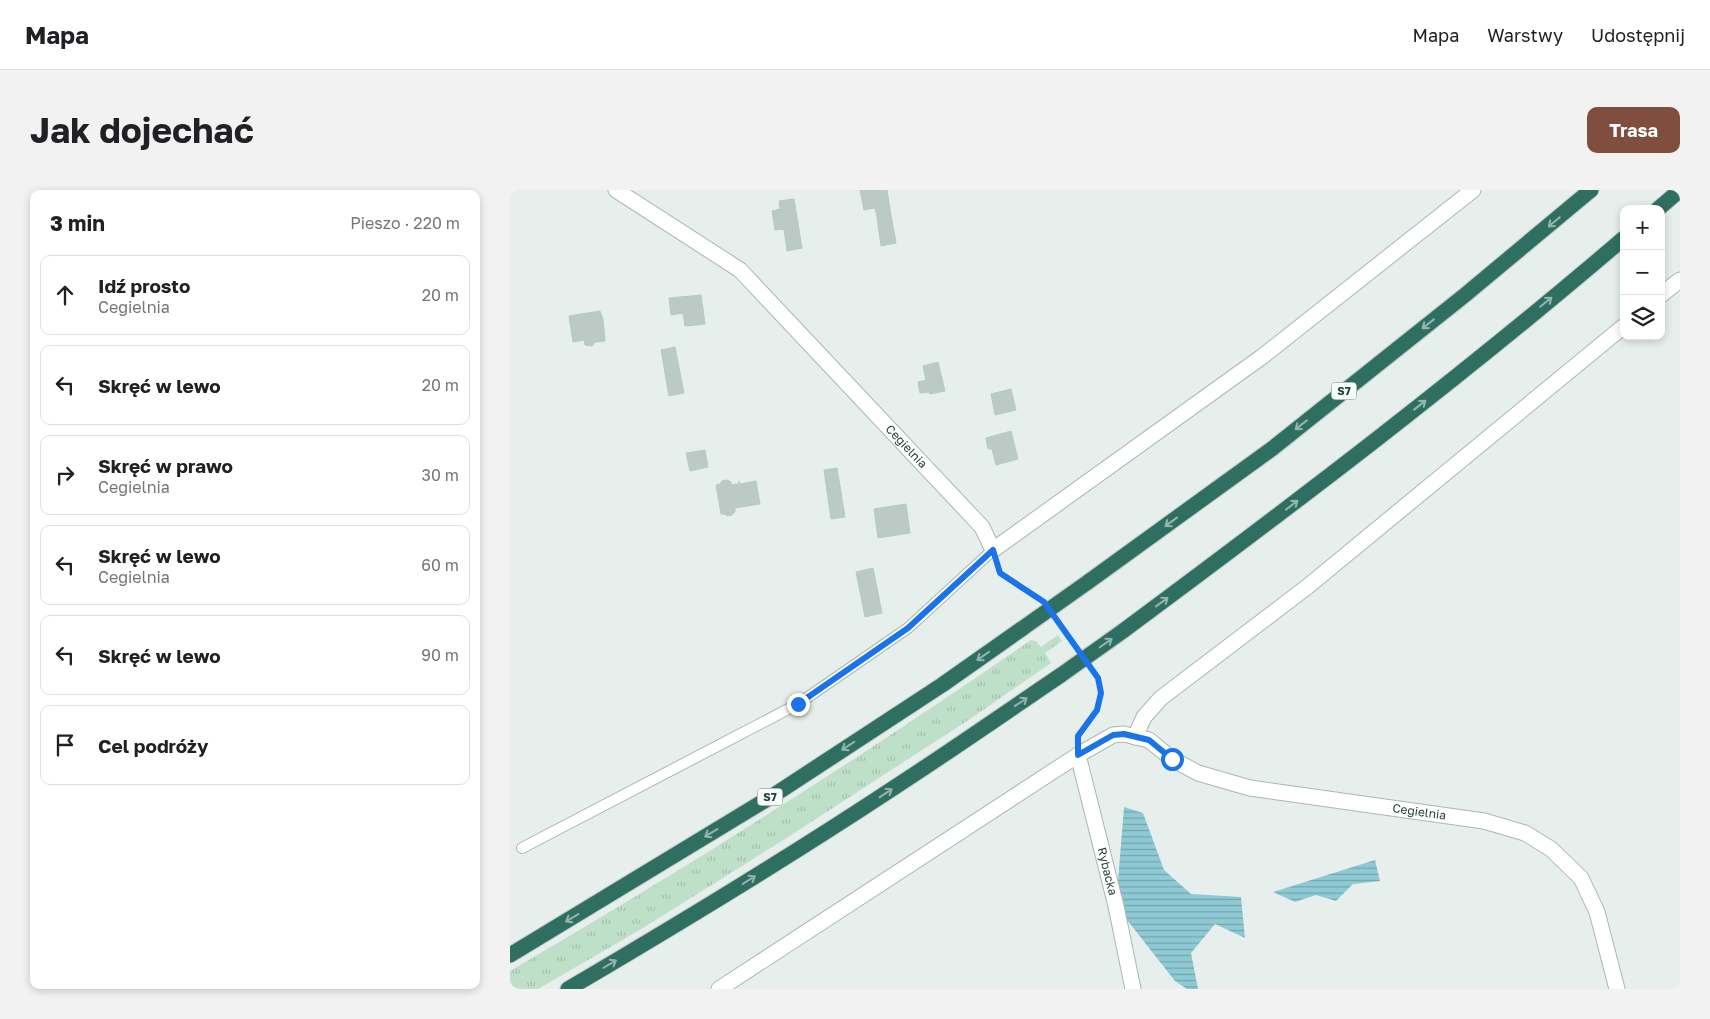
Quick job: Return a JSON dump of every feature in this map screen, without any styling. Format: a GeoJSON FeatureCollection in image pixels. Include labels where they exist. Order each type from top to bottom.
{"type":"FeatureCollection","features":[{"type":"Feature","properties":{"kind":"highway","name":"S7"},"geometry":{"type":"LineString","coordinates":[[510,955],[774,795],[942,685],[1024,628],[1273,448],[1465,295],[1591,190]]}},
{"type":"Feature","properties":{"kind":"highway"},"geometry":{"type":"LineString","coordinates":[[1663,205],[1680,190]]}},
{"type":"Feature","properties":{"kind":"highway"},"geometry":{"type":"LineString","coordinates":[[568,989],[648,942],[846,819],[1061,675],[1123,631],[1251,536],[1426,400],[1620,241]]}},
{"type":"Feature","properties":{"kind":"street","name":"Cegielnia"},"geometry":{"type":"LineString","coordinates":[[616,190],[740,270],[982,527],[993,550]]}},
{"type":"Feature","properties":{"kind":"street"},"geometry":{"type":"LineString","coordinates":[[993,550],[1263,356],[1473,190]]}},
{"type":"Feature","properties":{"kind":"street"},"geometry":{"type":"LineString","coordinates":[[1662,295],[1680,280]]}},
{"type":"Feature","properties":{"kind":"street"},"geometry":{"type":"LineString","coordinates":[[719,989],[1078,755],[1113,735],[1124,734],[1135,737],[1144,717],[1161,698],[1307,587],[1620,329]]}},
{"type":"Feature","properties":{"kind":"street","name":"Cegielnia"},"geometry":{"type":"LineString","coordinates":[[1135,737],[1149,740],[1172,759],[1198,773],[1250,788],[1484,821],[1525,833],[1551,849],[1581,878],[1597,912],[1617,989]]}},
{"type":"Feature","properties":{"kind":"street","name":"Rybacka"},"geometry":{"type":"LineString","coordinates":[[1078,755],[1116,906],[1133,989]]}},
{"type":"Feature","properties":{"kind":"lane"},"geometry":{"type":"LineString","coordinates":[[522,848],[798,704],[908,628],[993,550]]}},
{"type":"Feature","properties":{"kind":"path"},"geometry":{"type":"LineString","coordinates":[[993,550],[1000,573],[1044,602]]}},
{"type":"Feature","properties":{"kind":"path"},"geometry":{"type":"LineString","coordinates":[[1055,618],[1077,648]]}},
{"type":"Feature","properties":{"kind":"path"},"geometry":{"type":"LineString","coordinates":[[1078,755],[1078,736],[1097,710],[1101,693],[1098,678],[1093,671]]}},
{"type":"Feature","properties":{"kind":"green space"},"geometry":{"type":"Polygon","coordinates":[[[1058,635],[1062,641],[1045,653],[1051,663],[970,719],[785,839],[638,931],[538,989],[510,989],[510,971],[643,892],[839,769],[1031,640],[1036,641],[1041,647],[1058,635]]]}},
{"type":"Feature","properties":{"kind":"water"},"geometry":{"type":"Polygon","coordinates":[[[1124,807],[1143,813],[1164,870],[1191,894],[1241,897],[1245,938],[1215,924],[1191,953],[1198,989],[1187,989],[1175,981],[1116,906],[1124,807]]]}},
{"type":"Feature","properties":{"kind":"water"},"geometry":{"type":"Polygon","coordinates":[[[1375,860],[1380,881],[1353,884],[1336,901],[1316,895],[1295,902],[1273,892],[1375,860]]]}},
{"type":"Feature","properties":{"kind":"building"},"geometry":{"type":"Polygon","coordinates":[[[860,190],[887,190],[891,215],[877,217],[875,208],[864,210],[860,190]]]}},
{"type":"Feature","properties":{"kind":"building"},"geometry":{"type":"Polygon","coordinates":[[[794,199],[802,248],[787,251],[784,229],[775,230],[772,211],[780,209],[779,201],[794,199]]]}},
{"type":"Feature","properties":{"kind":"building"},"geometry":{"type":"Polygon","coordinates":[[[891,215],[896,243],[881,246],[877,217],[891,215]]]}},
{"type":"Feature","properties":{"kind":"building"},"geometry":{"type":"Polygon","coordinates":[[[701,295],[705,324],[685,326],[683,313],[671,315],[669,298],[701,295]]]}},
{"type":"Feature","properties":{"kind":"building"},"geometry":{"type":"Polygon","coordinates":[[[600,311],[603,319],[605,341],[595,342],[592,346],[585,345],[584,340],[573,342],[569,316],[600,311]]]}},
{"type":"Feature","properties":{"kind":"building"},"geometry":{"type":"Polygon","coordinates":[[[675,347],[684,393],[669,396],[661,350],[675,347]]]}},
{"type":"Feature","properties":{"kind":"building"},"geometry":{"type":"Polygon","coordinates":[[[938,362],[945,391],[930,394],[929,392],[920,393],[918,382],[926,380],[923,366],[938,362]]]}},
{"type":"Feature","properties":{"kind":"building"},"geometry":{"type":"Polygon","coordinates":[[[1011,389],[1016,410],[995,415],[991,394],[1011,389]]]}},
{"type":"Feature","properties":{"kind":"building"},"geometry":{"type":"Polygon","coordinates":[[[1011,431],[1018,459],[996,465],[992,449],[988,449],[986,438],[1011,431]]]}},
{"type":"Feature","properties":{"kind":"building"},"geometry":{"type":"Polygon","coordinates":[[[705,450],[708,467],[690,471],[686,453],[705,450]]]}},
{"type":"Feature","properties":{"kind":"building"},"geometry":{"type":"Polygon","coordinates":[[[837,468],[845,517],[831,519],[824,470],[837,468]]]}},
{"type":"Feature","properties":{"kind":"building"},"geometry":{"type":"Polygon","coordinates":[[[727,480],[731,482],[731,485],[738,484],[739,481],[740,484],[756,481],[760,504],[735,508],[735,512],[732,515],[721,514],[716,485],[727,480]]]}},
{"type":"Feature","properties":{"kind":"building"},"geometry":{"type":"Polygon","coordinates":[[[906,504],[910,533],[878,538],[874,509],[906,504]]]}},
{"type":"Feature","properties":{"kind":"building"},"geometry":{"type":"Polygon","coordinates":[[[873,568],[882,613],[865,617],[856,572],[873,568]]]}},
{"type":"Feature","properties":{"kind":"route"},"geometry":{"type":"LineString","coordinates":[[798,704],[908,628],[993,550],[1000,573],[1044,602],[1098,678],[1101,693],[1097,710],[1078,736],[1078,755],[1113,735],[1124,734],[1149,740],[1172,759]]}}]}
